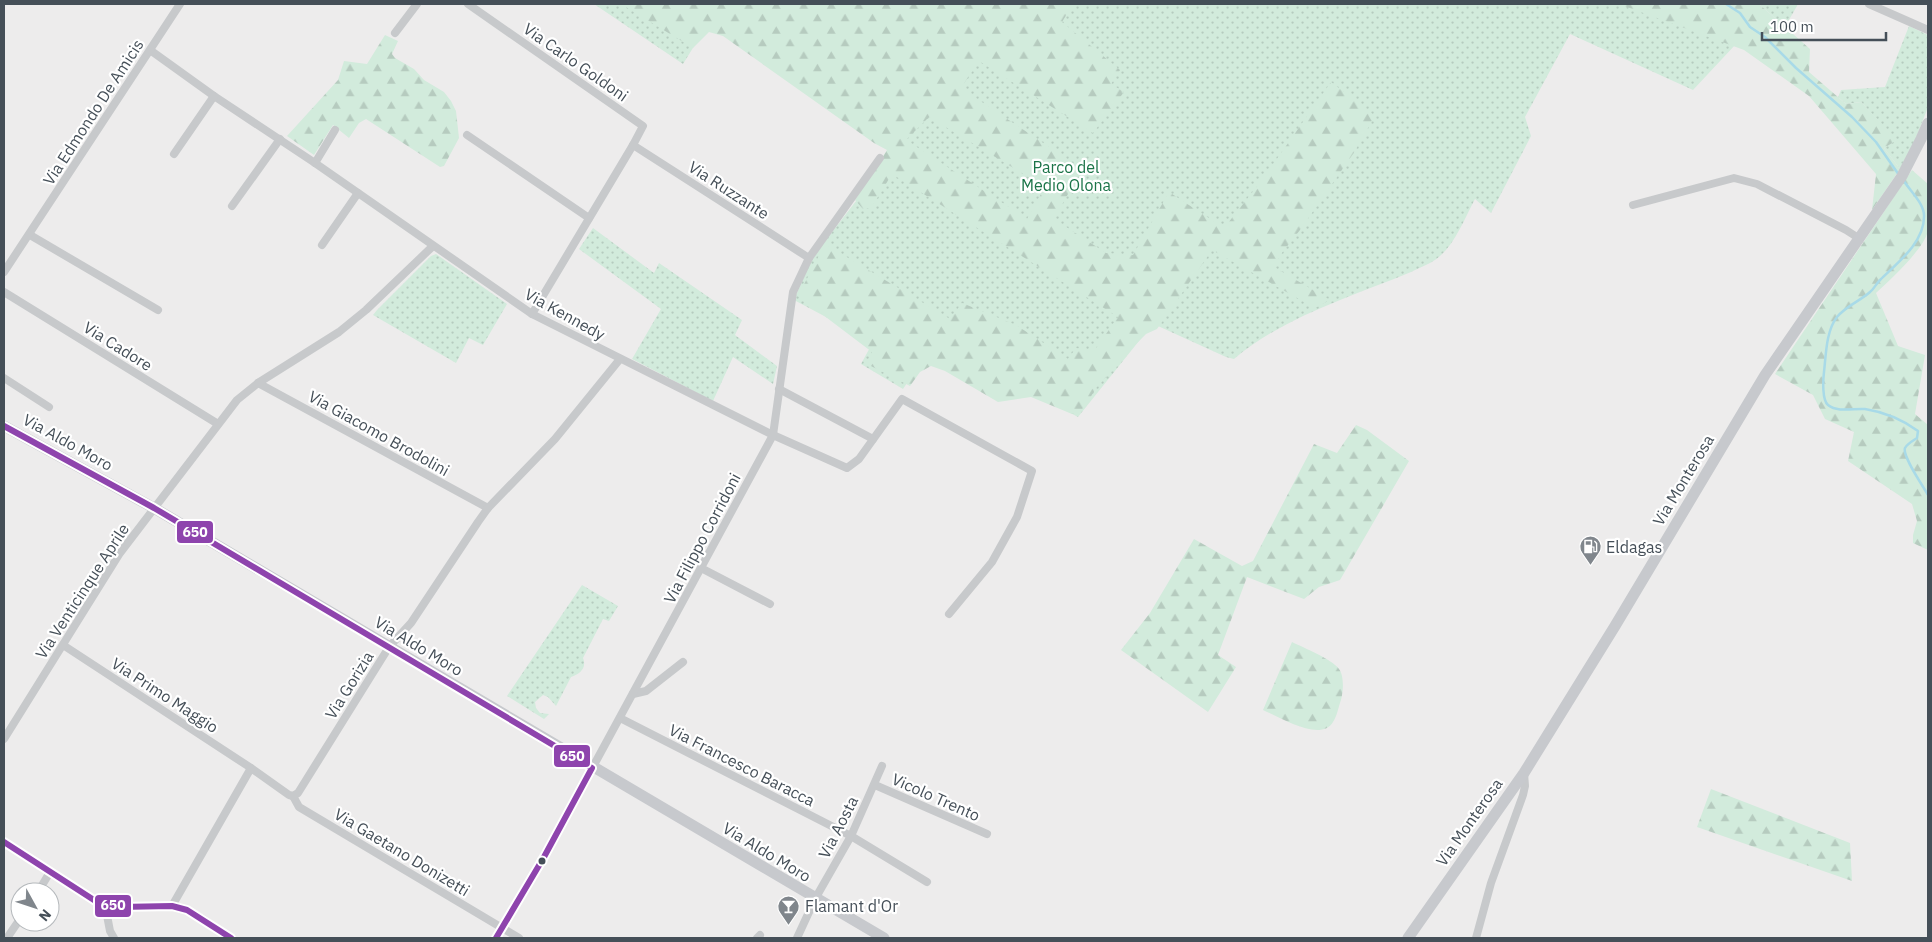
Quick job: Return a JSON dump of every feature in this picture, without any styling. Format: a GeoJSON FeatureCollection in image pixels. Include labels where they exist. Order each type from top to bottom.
{"type":"FeatureCollection","features":[{"type":"Feature","properties":{"kind":"main road","name":"Via Monterosa"},"geometry":{"type":"LineString","coordinates":[[1408,938],[1524,773],[1615,626],[1765,375],[1860,239],[1925,141],[1928,123]]}},
{"type":"Feature","properties":{"kind":"main road","name":"Via Aldo Moro"},"geometry":{"type":"LineString","coordinates":[[4,426],[154,508],[592,768],[884,938]]}},
{"type":"Feature","properties":{"kind":"street","name":"Via Edmondo De Amicis"},"geometry":{"type":"LineString","coordinates":[[4,272],[180,4]]}},
{"type":"Feature","properties":{"kind":"street"},"geometry":{"type":"LineString","coordinates":[[395,33],[417,4]]}},
{"type":"Feature","properties":{"kind":"street","name":"Via Carlo Goldoni"},"geometry":{"type":"LineString","coordinates":[[468,4],[643,126],[633,145]]}},
{"type":"Feature","properties":{"kind":"street"},"geometry":{"type":"LineString","coordinates":[[1869,4],[1928,30]]}},
{"type":"Feature","properties":{"kind":"street","name":"Via Kennedy"},"geometry":{"type":"LineString","coordinates":[[150,50],[532,314],[773,435],[847,468],[859,459],[873,440]]}},
{"type":"Feature","properties":{"kind":"street"},"geometry":{"type":"LineString","coordinates":[[174,154],[214,96]]}},
{"type":"Feature","properties":{"kind":"street"},"geometry":{"type":"LineString","coordinates":[[315,163],[335,130]]}},
{"type":"Feature","properties":{"kind":"street"},"geometry":{"type":"LineString","coordinates":[[466,135],[589,218]]}},
{"type":"Feature","properties":{"kind":"street"},"geometry":{"type":"LineString","coordinates":[[232,206],[280,140]]}},
{"type":"Feature","properties":{"kind":"street"},"geometry":{"type":"LineString","coordinates":[[532,314],[633,145]]}},
{"type":"Feature","properties":{"kind":"street","name":"Via Ruzzante"},"geometry":{"type":"LineString","coordinates":[[633,145],[809,258]]}},
{"type":"Feature","properties":{"kind":"street","name":"Via Filippo Corridoni"},"geometry":{"type":"LineString","coordinates":[[496,938],[544,858],[773,435],[793,292],[809,258],[880,158]]}},
{"type":"Feature","properties":{"kind":"street"},"geometry":{"type":"LineString","coordinates":[[1633,205],[1734,178],[1757,184],[1860,239]]}},
{"type":"Feature","properties":{"kind":"street"},"geometry":{"type":"LineString","coordinates":[[322,246],[358,194]]}},
{"type":"Feature","properties":{"kind":"street"},"geometry":{"type":"LineString","coordinates":[[30,235],[158,310]]}},
{"type":"Feature","properties":{"kind":"street","name":"Via Venticinque Aprile"},"geometry":{"type":"LineString","coordinates":[[4,739],[107,572],[237,400],[258,383],[338,332],[366,310],[433,246]]}},
{"type":"Feature","properties":{"kind":"street","name":"Via Cadore"},"geometry":{"type":"LineString","coordinates":[[4,292],[218,424]]}},
{"type":"Feature","properties":{"kind":"street","name":"Via Gorizia"},"geometry":{"type":"LineString","coordinates":[[293,796],[298,793],[389,647],[411,623],[488,508],[555,440],[620,359]]}},
{"type":"Feature","properties":{"kind":"street"},"geometry":{"type":"LineString","coordinates":[[4,378],[49,407]]}},
{"type":"Feature","properties":{"kind":"street","name":"Via Giacomo Brodolini"},"geometry":{"type":"LineString","coordinates":[[258,383],[488,508]]}},
{"type":"Feature","properties":{"kind":"street"},"geometry":{"type":"LineString","coordinates":[[779,389],[873,440],[902,400],[1032,470],[1017,517],[992,562],[949,614]]}},
{"type":"Feature","properties":{"kind":"street"},"geometry":{"type":"LineString","coordinates":[[701,568],[770,604]]}},
{"type":"Feature","properties":{"kind":"street","name":"Via Primo Maggio"},"geometry":{"type":"LineString","coordinates":[[63,645],[251,768]]}},
{"type":"Feature","properties":{"kind":"street"},"geometry":{"type":"LineString","coordinates":[[633,694],[646,691],[683,662]]}},
{"type":"Feature","properties":{"kind":"street","name":"Via Francesco Baracca"},"geometry":{"type":"LineString","coordinates":[[620,718],[851,836],[927,882]]}},
{"type":"Feature","properties":{"kind":"street","name":"Via Aosta"},"geometry":{"type":"LineString","coordinates":[[797,938],[815,899],[851,836],[882,766]]}},
{"type":"Feature","properties":{"kind":"street"},"geometry":{"type":"LineString","coordinates":[[172,906],[251,768],[293,796]]}},
{"type":"Feature","properties":{"kind":"street"},"geometry":{"type":"LineString","coordinates":[[1476,938],[1491,883],[1523,795],[1525,786],[1524,773]]}},
{"type":"Feature","properties":{"kind":"street","name":"Vicolo Trento"},"geometry":{"type":"LineString","coordinates":[[875,785],[987,834]]}},
{"type":"Feature","properties":{"kind":"street","name":"Via Gaetano Donizetti"},"geometry":{"type":"LineString","coordinates":[[293,796],[299,806],[519,938]]}},
{"type":"Feature","properties":{"kind":"street"},"geometry":{"type":"LineString","coordinates":[[4,842],[105,905],[119,907],[172,906],[187,910],[231,938]]}},
{"type":"Feature","properties":{"kind":"street"},"geometry":{"type":"LineString","coordinates":[[44,882],[50,872]]}},
{"type":"Feature","properties":{"kind":"street"},"geometry":{"type":"LineString","coordinates":[[105,905],[110,931],[114,938]]}},
{"type":"Feature","properties":{"kind":"green space","name":"Parco del Medio Olona"},"geometry":{"type":"Polygon","coordinates":[[[594,4],[1723,4],[1750,29],[1693,90],[1570,34],[1525,117],[1531,136],[1491,213],[1475,199],[1457,235],[1438,258],[1411,272],[1297,319],[1254,344],[1234,359],[1158,326],[1151,326],[1078,417],[935,342],[903,389],[861,364],[873,342],[794,300],[809,265],[822,245],[894,152],[709,22],[683,64],[594,4]]]}},
{"type":"Feature","properties":{"kind":"green space"},"geometry":{"type":"Polygon","coordinates":[[[621,4],[1073,4],[1062,22],[1120,70],[1111,84],[1124,92],[1093,133],[979,61],[961,88],[1082,169],[1054,219],[1106,253],[1133,255],[1169,192],[1224,228],[1262,180],[1331,82],[1375,116],[1353,154],[1281,254],[1274,267],[1330,300],[1315,308],[1212,250],[1157,329],[1146,334],[1135,345],[1096,388],[1084,408],[1072,414],[1031,397],[998,402],[945,371],[931,366],[920,372],[910,386],[867,364],[872,352],[798,296],[825,244],[950,319],[962,303],[1016,325],[1068,359],[1076,348],[1094,351],[1118,317],[892,174],[871,208],[863,209],[855,200],[887,150],[874,143],[723,36],[709,32],[693,48],[621,4]],[[929,117],[906,140],[1027,219],[1045,187],[929,117]]]}},
{"type":"Feature","properties":{"kind":"green space"},"geometry":{"type":"Polygon","coordinates":[[[1619,4],[1759,4],[1810,49],[1809,72],[1846,104],[1861,102],[1897,140],[1884,148],[1900,169],[1872,210],[1876,174],[1809,96],[1744,50],[1619,4]]]}},
{"type":"Feature","properties":{"kind":"green space"},"geometry":{"type":"Polygon","coordinates":[[[1759,4],[1798,4],[1785,27],[1759,4]]]}},
{"type":"Feature","properties":{"kind":"green space"},"geometry":{"type":"Polygon","coordinates":[[[1909,26],[1928,35],[1928,107],[1916,138],[1900,169],[1884,148],[1896,140],[1861,102],[1846,104],[1838,97],[1841,90],[1885,87],[1909,26]]]}},
{"type":"Feature","properties":{"kind":"green space"},"geometry":{"type":"Polygon","coordinates":[[[385,35],[398,41],[392,54],[395,58],[414,69],[424,80],[444,92],[456,111],[459,138],[444,166],[440,167],[366,119],[359,123],[349,138],[333,125],[314,155],[287,136],[338,80],[344,61],[367,64],[385,35]]]}},
{"type":"Feature","properties":{"kind":"green space"},"geometry":{"type":"Polygon","coordinates":[[[1912,170],[1928,184],[1928,231],[1913,255],[1876,293],[1898,346],[1925,355],[1915,414],[1928,425],[1928,550],[1913,543],[1917,521],[1912,504],[1848,461],[1854,432],[1825,419],[1813,395],[1775,374],[1912,170]]]}},
{"type":"Feature","properties":{"kind":"green space"},"geometry":{"type":"Polygon","coordinates":[[[593,228],[654,273],[659,263],[742,320],[735,335],[777,366],[773,384],[733,357],[713,401],[632,359],[661,309],[579,249],[593,228]]]}},
{"type":"Feature","properties":{"kind":"green space"},"geometry":{"type":"Polygon","coordinates":[[[436,254],[507,304],[483,345],[469,338],[456,363],[373,315],[431,256],[436,254]]]}},
{"type":"Feature","properties":{"kind":"green space"},"geometry":{"type":"Polygon","coordinates":[[[1356,425],[1367,430],[1409,461],[1340,580],[1319,587],[1304,599],[1247,577],[1218,655],[1236,667],[1208,712],[1121,650],[1150,613],[1194,539],[1242,566],[1253,561],[1314,444],[1337,453],[1356,425]]]}},
{"type":"Feature","properties":{"kind":"green space"},"geometry":{"type":"Polygon","coordinates":[[[582,585],[618,606],[609,621],[603,619],[583,658],[583,668],[571,677],[556,706],[548,697],[543,695],[535,702],[536,708],[540,713],[549,714],[544,719],[507,696],[582,585]]]}},
{"type":"Feature","properties":{"kind":"green space"},"geometry":{"type":"Polygon","coordinates":[[[1292,642],[1330,661],[1341,672],[1343,686],[1341,700],[1333,722],[1327,728],[1319,730],[1310,729],[1263,710],[1292,642]]]}},
{"type":"Feature","properties":{"kind":"green space"},"geometry":{"type":"Polygon","coordinates":[[[1711,789],[1850,843],[1852,881],[1697,827],[1711,789]]]}},
{"type":"Feature","properties":{"kind":"waterway"},"geometry":{"type":"LineString","coordinates":[[1726,4],[1740,13],[1750,27],[1765,37],[1796,68],[1852,117],[1876,142],[1899,175]]}},
{"type":"Feature","properties":{"kind":"waterway"},"geometry":{"type":"LineString","coordinates":[[1904,181],[1922,207],[1924,212],[1923,227],[1914,244],[1901,260],[1871,291],[1845,310],[1833,323],[1827,343],[1823,390],[1828,405],[1836,409],[1865,409],[1879,412],[1900,420],[1918,431],[1917,438],[1905,448],[1905,452],[1928,495]]}},
{"type":"Feature","properties":{"kind":"transit line","name":"650"},"geometry":{"type":"LineString","coordinates":[[4,426],[154,508],[592,768],[544,857],[496,938]]}},
{"type":"Feature","properties":{"kind":"transit line","name":"650"},"geometry":{"type":"LineString","coordinates":[[4,842],[97,902],[119,907],[172,906],[187,910],[231,938]]}},
{"type":"Feature","properties":{"kind":"place","name":"Eldagas"},"geometry":{"type":"Point","coordinates":[1590,566]}},
{"type":"Feature","properties":{"kind":"place","name":"Flamant d'Or"},"geometry":{"type":"Point","coordinates":[789,925]}}]}
